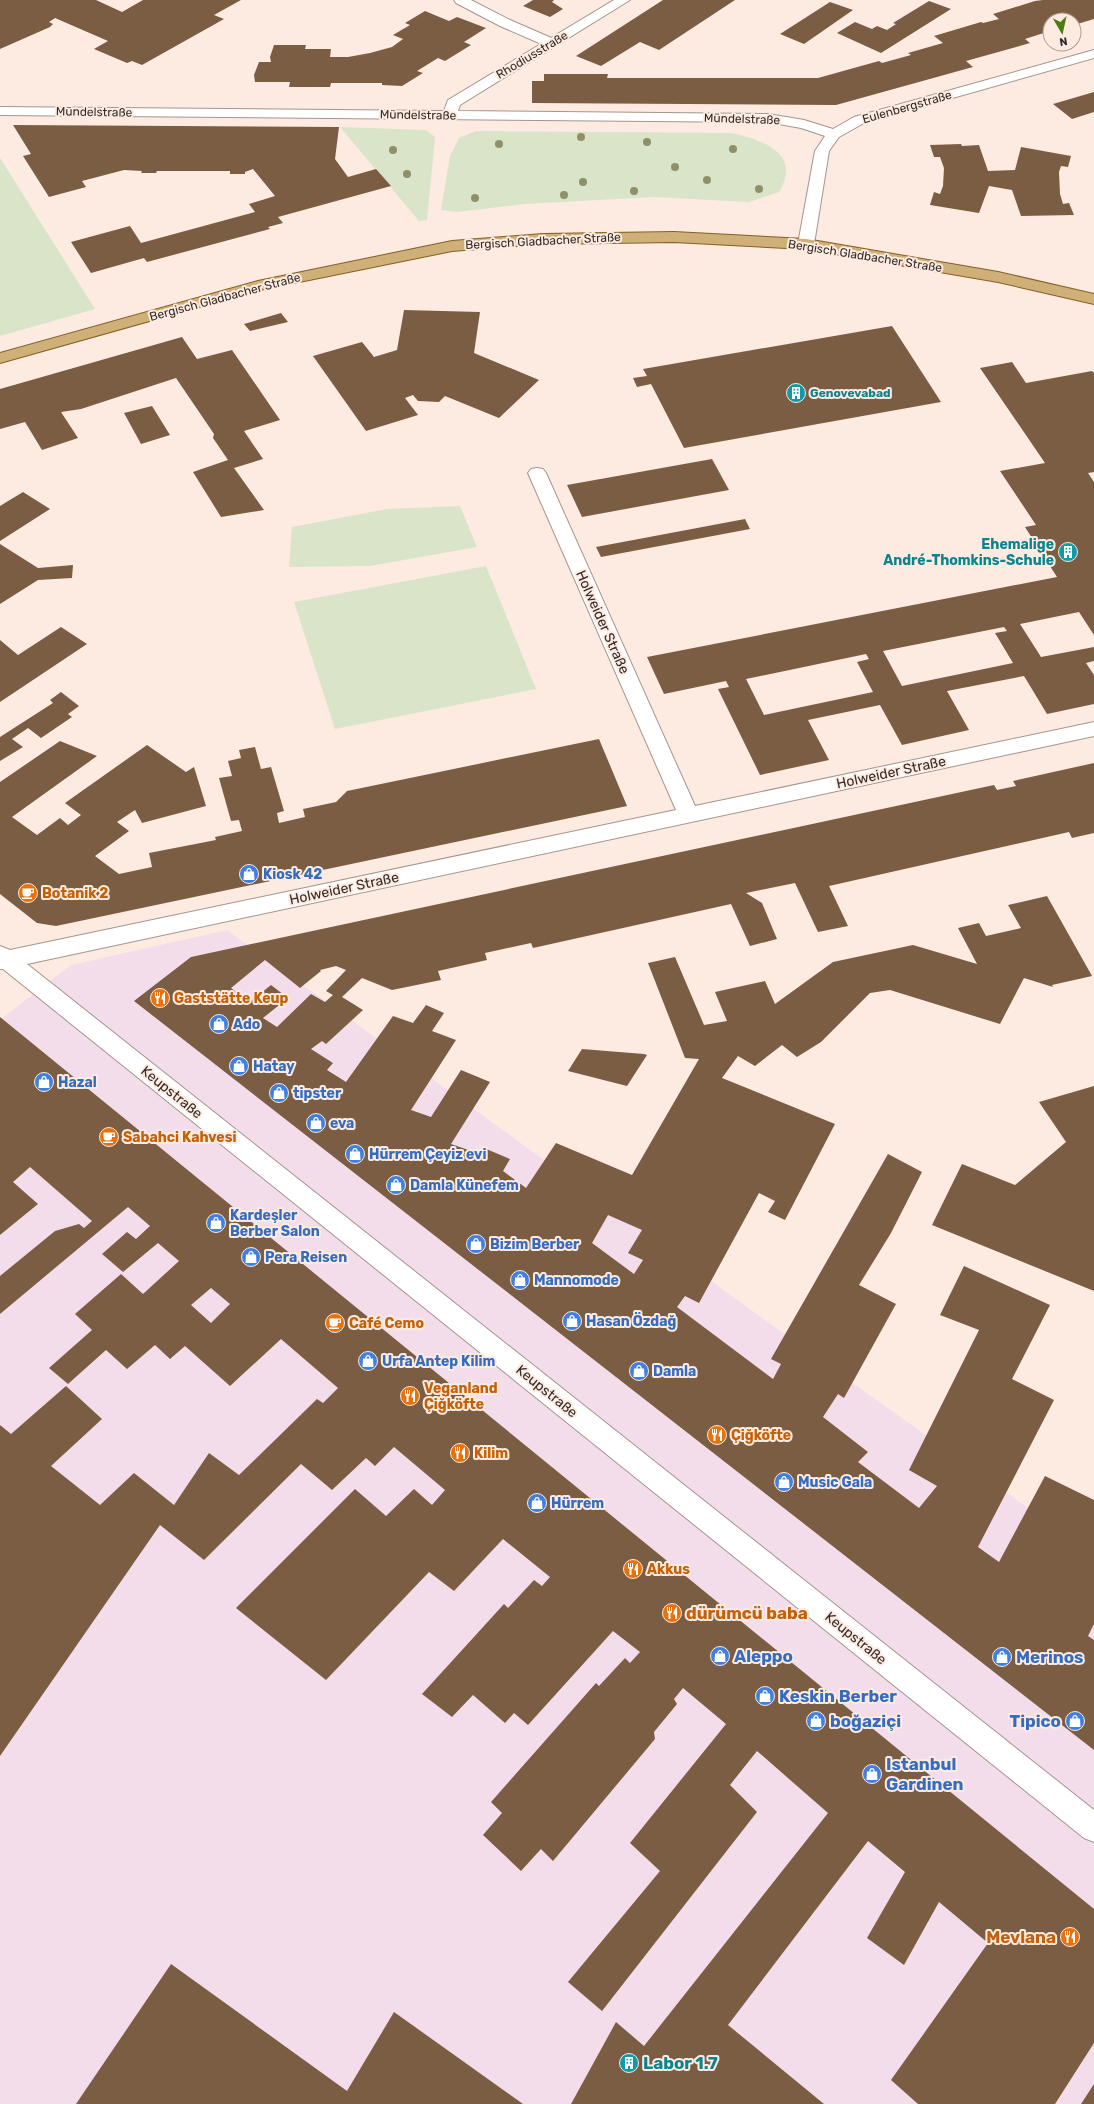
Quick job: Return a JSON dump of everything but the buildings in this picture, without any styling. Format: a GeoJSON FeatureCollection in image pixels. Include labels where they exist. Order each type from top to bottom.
{"type":"FeatureCollection","features":[{"type":"Feature","properties":{"kind":"main road","name":"Bergisch Gladbacher Straße"},"geometry":{"type":"LineString","coordinates":[[0,358],[258,286],[452,246],[543,239],[674,237],[806,244],[998,277],[1094,299]]}},
{"type":"Feature","properties":{"kind":"street"},"geometry":{"type":"LineString","coordinates":[[461,0],[505,23],[551,43]]}},
{"type":"Feature","properties":{"kind":"street","name":"Rhodiusstraße"},"geometry":{"type":"LineString","coordinates":[[450,116],[453,103],[623,0]]}},
{"type":"Feature","properties":{"kind":"street","name":"Eulenbergstraße"},"geometry":{"type":"LineString","coordinates":[[806,244],[822,151],[834,134],[859,120],[1094,54]]}},
{"type":"Feature","properties":{"kind":"street","name":"Mündelstraße"},"geometry":{"type":"LineString","coordinates":[[0,112],[768,118],[804,124],[834,134]]}},
{"type":"Feature","properties":{"kind":"street","name":"Holweider Straße"},"geometry":{"type":"LineString","coordinates":[[537,473],[688,814]]}},
{"type":"Feature","properties":{"kind":"street","name":"Holweider Straße"},"geometry":{"type":"LineString","coordinates":[[2,959],[1094,729]]}},
{"type":"Feature","properties":{"kind":"street","name":"Keupstraße"},"geometry":{"type":"LineString","coordinates":[[2,959],[1094,1828]]}},
{"type":"Feature","properties":{"kind":"shaded area"},"geometry":{"type":"Polygon","coordinates":[[[227,930],[816,1357],[1094,1555],[1094,2104],[0,2104],[0,1020],[71,965],[227,930]]]}},
{"type":"Feature","properties":{"kind":"green space"},"geometry":{"type":"Polygon","coordinates":[[[340,127],[426,130],[435,137],[427,220],[419,221],[340,127]]]}},
{"type":"Feature","properties":{"kind":"green space"},"geometry":{"type":"Polygon","coordinates":[[[476,131],[732,133],[760,142],[777,152],[783,159],[786,168],[785,178],[779,192],[749,202],[653,197],[525,204],[457,212],[441,210],[450,156],[459,138],[476,131]]]}},
{"type":"Feature","properties":{"kind":"green space"},"geometry":{"type":"Polygon","coordinates":[[[0,158],[95,309],[0,336],[0,158]]]}},
{"type":"Feature","properties":{"kind":"green space"},"geometry":{"type":"Polygon","coordinates":[[[460,506],[477,547],[370,566],[289,567],[292,527],[387,509],[460,506]]]}},
{"type":"Feature","properties":{"kind":"green space"},"geometry":{"type":"Polygon","coordinates":[[[486,566],[536,689],[335,729],[294,602],[486,566]]]}},
{"type":"Feature","properties":{"kind":"place","name":"Genovevabad"},"geometry":{"type":"Point","coordinates":[796,393]}},
{"type":"Feature","properties":{"kind":"place","name":"Ehemalige André-Thomkins-Schule"},"geometry":{"type":"Point","coordinates":[1068,552]}},
{"type":"Feature","properties":{"kind":"place","name":"Kiosk 42"},"geometry":{"type":"Point","coordinates":[249,874]}},
{"type":"Feature","properties":{"kind":"place","name":"Botanik 2"},"geometry":{"type":"Point","coordinates":[28,893]}},
{"type":"Feature","properties":{"kind":"place","name":"Gaststätte Keup"},"geometry":{"type":"Point","coordinates":[160,998]}},
{"type":"Feature","properties":{"kind":"place","name":"Ado"},"geometry":{"type":"Point","coordinates":[219,1024]}},
{"type":"Feature","properties":{"kind":"place","name":"Hatay"},"geometry":{"type":"Point","coordinates":[239,1066]}},
{"type":"Feature","properties":{"kind":"place","name":"Hazal"},"geometry":{"type":"Point","coordinates":[44,1082]}},
{"type":"Feature","properties":{"kind":"place","name":"tipster"},"geometry":{"type":"Point","coordinates":[279,1093]}},
{"type":"Feature","properties":{"kind":"place","name":"eva"},"geometry":{"type":"Point","coordinates":[316,1123]}},
{"type":"Feature","properties":{"kind":"place","name":"Sabahci Kahvesi"},"geometry":{"type":"Point","coordinates":[109,1137]}},
{"type":"Feature","properties":{"kind":"place","name":"Hürrem Çeyiz evi"},"geometry":{"type":"Point","coordinates":[355,1154]}},
{"type":"Feature","properties":{"kind":"place","name":"Damla Künefem"},"geometry":{"type":"Point","coordinates":[396,1185]}},
{"type":"Feature","properties":{"kind":"place","name":"Kardeşler Berber Salon"},"geometry":{"type":"Point","coordinates":[216,1223]}},
{"type":"Feature","properties":{"kind":"place","name":"Bizim Berber"},"geometry":{"type":"Point","coordinates":[476,1244]}},
{"type":"Feature","properties":{"kind":"place","name":"Pera Reisen"},"geometry":{"type":"Point","coordinates":[251,1257]}},
{"type":"Feature","properties":{"kind":"place","name":"Mannomode"},"geometry":{"type":"Point","coordinates":[520,1280]}},
{"type":"Feature","properties":{"kind":"place","name":"Hasan Özdağ"},"geometry":{"type":"Point","coordinates":[572,1321]}},
{"type":"Feature","properties":{"kind":"place","name":"Café Cemo"},"geometry":{"type":"Point","coordinates":[335,1323]}},
{"type":"Feature","properties":{"kind":"place","name":"Urfa Antep Kilim"},"geometry":{"type":"Point","coordinates":[368,1361]}},
{"type":"Feature","properties":{"kind":"place","name":"Damla"},"geometry":{"type":"Point","coordinates":[639,1371]}},
{"type":"Feature","properties":{"kind":"place","name":"Veganland Çiğköfte"},"geometry":{"type":"Point","coordinates":[410,1396]}},
{"type":"Feature","properties":{"kind":"place","name":"Çiğköfte"},"geometry":{"type":"Point","coordinates":[717,1435]}},
{"type":"Feature","properties":{"kind":"place","name":"Kilim"},"geometry":{"type":"Point","coordinates":[460,1453]}},
{"type":"Feature","properties":{"kind":"place","name":"Music Gala"},"geometry":{"type":"Point","coordinates":[784,1482]}},
{"type":"Feature","properties":{"kind":"place","name":"Hürrem"},"geometry":{"type":"Point","coordinates":[537,1503]}},
{"type":"Feature","properties":{"kind":"place","name":"Akkus"},"geometry":{"type":"Point","coordinates":[633,1569]}},
{"type":"Feature","properties":{"kind":"place","name":"dürümcü baba"},"geometry":{"type":"Point","coordinates":[672,1613]}},
{"type":"Feature","properties":{"kind":"place","name":"Aleppo"},"geometry":{"type":"Point","coordinates":[720,1656]}},
{"type":"Feature","properties":{"kind":"place","name":"Merinos"},"geometry":{"type":"Point","coordinates":[1002,1657]}},
{"type":"Feature","properties":{"kind":"place","name":"Keskin Berber"},"geometry":{"type":"Point","coordinates":[765,1696]}},
{"type":"Feature","properties":{"kind":"place","name":"boğaziçi"},"geometry":{"type":"Point","coordinates":[816,1721]}},
{"type":"Feature","properties":{"kind":"place","name":"Tipico"},"geometry":{"type":"Point","coordinates":[1075,1721]}},
{"type":"Feature","properties":{"kind":"place","name":"Istanbul Gardinen"},"geometry":{"type":"Point","coordinates":[872,1774]}},
{"type":"Feature","properties":{"kind":"place","name":"Mevlana"},"geometry":{"type":"Point","coordinates":[1070,1937]}},
{"type":"Feature","properties":{"kind":"place","name":"Labor 1.7"},"geometry":{"type":"Point","coordinates":[629,2063]}}]}
